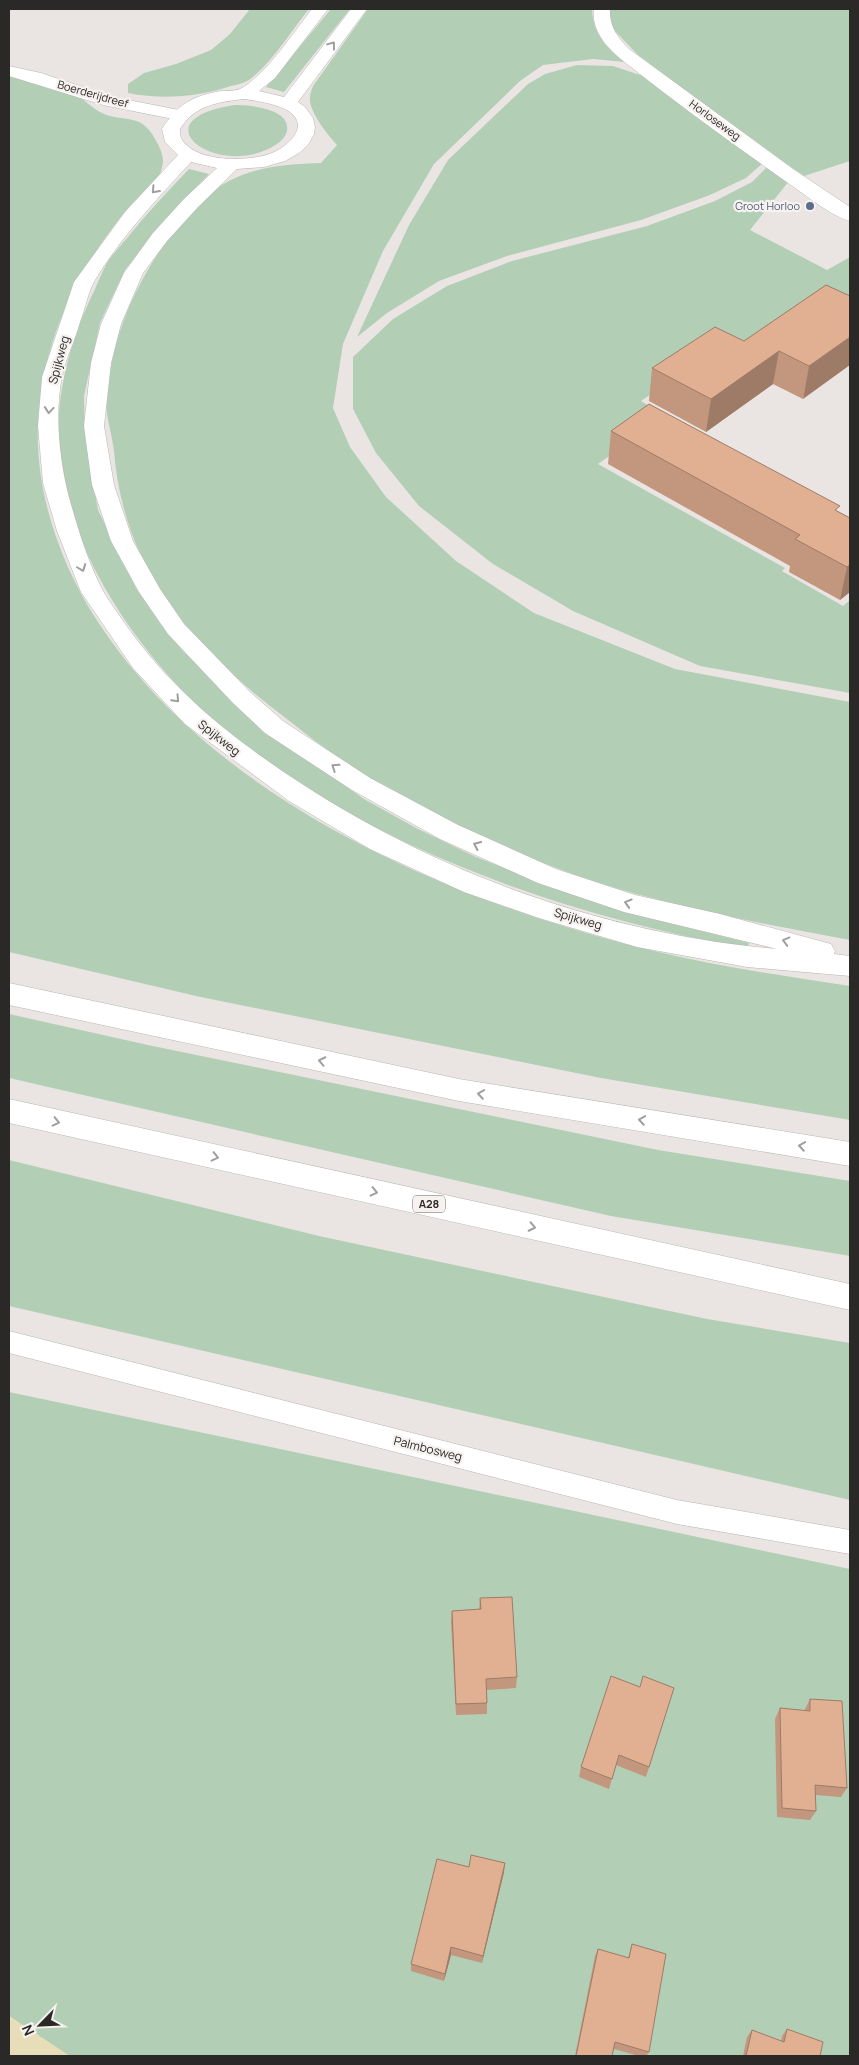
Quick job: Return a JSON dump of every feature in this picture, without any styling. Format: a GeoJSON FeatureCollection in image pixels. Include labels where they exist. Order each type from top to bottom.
{"type":"FeatureCollection","features":[{"type":"Feature","properties":{"kind":"main road"},"geometry":{"type":"LineString","coordinates":[[244,94],[269,74],[320,9]]}},
{"type":"Feature","properties":{"kind":"main road"},"geometry":{"type":"LineString","coordinates":[[287,104],[359,9]]}},
{"type":"Feature","properties":{"kind":"main road","name":"Horloseweg"},"geometry":{"type":"LineString","coordinates":[[602,9],[601,21],[609,38],[618,46],[648,71],[762,155],[850,216]]}},
{"type":"Feature","properties":{"kind":"main road","name":"Boerderijdreef"},"geometry":{"type":"LineString","coordinates":[[9,71],[35,77],[109,101],[178,115]]}},
{"type":"Feature","properties":{"kind":"main road"},"geometry":{"type":"LineString","coordinates":[[244,94],[268,97],[287,104],[299,112],[306,122],[306,132],[300,142],[289,152],[273,159],[253,163],[232,164],[208,161],[188,154],[174,142],[171,129],[178,115],[195,104],[218,97],[244,94]]}},
{"type":"Feature","properties":{"kind":"main road","name":"Spijkweg"},"geometry":{"type":"LineString","coordinates":[[188,154],[132,216],[84,282],[52,378],[48,426],[54,483],[68,531],[92,592],[141,662],[194,718],[298,795],[378,842],[473,885],[637,937],[747,957],[850,966]]}},
{"type":"Feature","properties":{"kind":"main road"},"geometry":{"type":"LineString","coordinates":[[232,164],[160,237],[134,272],[111,324],[100,363],[94,426],[103,485],[122,541],[150,592],[176,629],[216,672],[274,727],[361,784],[449,832],[547,876],[633,905],[720,924],[850,958]]}},
{"type":"Feature","properties":{"kind":"main road"},"geometry":{"type":"LineString","coordinates":[[9,994],[459,1090],[850,1154]]}},
{"type":"Feature","properties":{"kind":"main road","name":"A28"},"geometry":{"type":"LineString","coordinates":[[9,1111],[850,1297]]}},
{"type":"Feature","properties":{"kind":"lane","name":"Palmbosweg"},"geometry":{"type":"LineString","coordinates":[[9,1342],[677,1512],[850,1542]]}},
{"type":"Feature","properties":{"kind":"green space"},"geometry":{"type":"Polygon","coordinates":[[[250,9],[309,9],[266,65],[245,82],[193,95],[167,97],[128,93],[128,84],[144,73],[176,64],[211,50],[230,34],[250,9]]]}},
{"type":"Feature","properties":{"kind":"green space"},"geometry":{"type":"Polygon","coordinates":[[[331,9],[350,9],[284,92],[266,87],[331,9]]]}},
{"type":"Feature","properties":{"kind":"green space"},"geometry":{"type":"Polygon","coordinates":[[[368,9],[592,9],[598,33],[606,45],[625,62],[593,59],[543,65],[520,81],[434,164],[383,251],[343,344],[333,408],[350,447],[386,497],[456,561],[534,613],[675,669],[850,702],[850,940],[753,921],[625,891],[530,858],[436,815],[377,783],[349,765],[234,676],[176,614],[154,581],[136,546],[124,509],[119,490],[107,416],[106,398],[114,355],[128,310],[146,273],[165,243],[188,214],[214,190],[240,176],[262,169],[286,165],[321,163],[337,145],[315,116],[310,103],[310,94],[313,86],[368,9]]]}},
{"type":"Feature","properties":{"kind":"green space"},"geometry":{"type":"Polygon","coordinates":[[[610,9],[850,9],[850,161],[804,176],[737,130],[638,55],[610,24],[610,9]]]}},
{"type":"Feature","properties":{"kind":"green space"},"geometry":{"type":"Polygon","coordinates":[[[577,65],[613,66],[646,77],[763,163],[746,178],[710,195],[641,220],[507,256],[439,281],[387,313],[357,337],[409,225],[448,160],[528,84],[545,74],[577,65]]]}},
{"type":"Feature","properties":{"kind":"green space"},"geometry":{"type":"Polygon","coordinates":[[[9,76],[60,88],[83,99],[102,113],[132,120],[144,125],[158,144],[162,155],[163,164],[159,176],[119,219],[86,267],[67,304],[47,362],[38,423],[41,475],[53,527],[62,552],[84,600],[98,622],[147,685],[205,742],[271,792],[342,835],[418,872],[495,903],[573,929],[650,950],[725,966],[850,986],[850,1120],[601,1078],[196,996],[9,952],[9,76]]]}},
{"type":"Feature","properties":{"kind":"green space"},"geometry":{"type":"Polygon","coordinates":[[[235,105],[268,109],[283,117],[287,131],[282,140],[268,149],[247,155],[226,155],[208,151],[194,142],[188,132],[192,122],[207,112],[235,105]]]}},
{"type":"Feature","properties":{"kind":"green space"},"geometry":{"type":"Polygon","coordinates":[[[768,166],[789,181],[750,230],[827,270],[850,257],[850,327],[710,354],[641,401],[666,416],[598,464],[785,568],[782,571],[843,606],[850,600],[850,693],[700,666],[573,611],[493,564],[419,506],[376,453],[353,409],[353,357],[393,319],[447,286],[512,261],[647,226],[715,201],[752,182],[768,166]]]}},
{"type":"Feature","properties":{"kind":"green space"},"geometry":{"type":"Polygon","coordinates":[[[189,169],[209,174],[164,221],[125,270],[100,323],[84,396],[85,438],[98,510],[136,588],[160,623],[183,651],[264,729],[364,799],[418,829],[476,857],[576,896],[625,912],[749,943],[747,948],[689,937],[576,908],[466,869],[360,820],[309,791],[271,766],[234,738],[199,707],[166,673],[137,637],[111,599],[89,558],[69,507],[58,437],[61,398],[73,343],[108,261],[150,211],[189,169]]]}},
{"type":"Feature","properties":{"kind":"green space"},"geometry":{"type":"Polygon","coordinates":[[[9,1014],[148,1045],[658,1150],[850,1181],[850,1256],[611,1216],[9,1078],[9,1014]]]}},
{"type":"Feature","properties":{"kind":"green space"},"geometry":{"type":"Polygon","coordinates":[[[9,1160],[319,1236],[707,1319],[850,1343],[850,1500],[9,1306],[9,1160]]]}},
{"type":"Feature","properties":{"kind":"green space"},"geometry":{"type":"Polygon","coordinates":[[[9,1392],[850,1569],[850,2056],[9,2056],[51,2044],[9,2016],[9,1392]]]}},
{"type":"Feature","properties":{"kind":"sand"},"geometry":{"type":"Polygon","coordinates":[[[9,2016],[70,2056],[9,2056],[9,2016]]]}},
{"type":"Feature","properties":{"kind":"building"},"geometry":{"type":"Polygon","coordinates":[[[826,285],[850,296],[850,337],[809,366],[779,351],[711,399],[652,368],[715,327],[744,341],[826,285]]]}},
{"type":"Feature","properties":{"kind":"building"},"geometry":{"type":"Polygon","coordinates":[[[649,404],[840,506],[835,510],[850,518],[850,565],[847,567],[795,539],[800,535],[611,431],[649,404]]]}},
{"type":"Feature","properties":{"kind":"building"},"geometry":{"type":"Polygon","coordinates":[[[512,1597],[517,1677],[486,1679],[487,1703],[456,1704],[452,1611],[481,1609],[480,1598],[512,1597]]]}},
{"type":"Feature","properties":{"kind":"building"},"geometry":{"type":"Polygon","coordinates":[[[611,1676],[640,1687],[643,1676],[674,1688],[649,1767],[619,1755],[612,1779],[581,1767],[611,1676]]]}},
{"type":"Feature","properties":{"kind":"building"},"geometry":{"type":"Polygon","coordinates":[[[810,1699],[842,1701],[847,1788],[815,1785],[816,1811],[782,1808],[780,1708],[810,1711],[810,1699]]]}},
{"type":"Feature","properties":{"kind":"building"},"geometry":{"type":"Polygon","coordinates":[[[471,1855],[505,1863],[483,1956],[451,1947],[445,1974],[411,1964],[437,1859],[469,1867],[471,1855]]]}},
{"type":"Feature","properties":{"kind":"building"},"geometry":{"type":"Polygon","coordinates":[[[632,1944],[666,1954],[649,2052],[615,2042],[612,2056],[576,2056],[598,1949],[629,1958],[632,1944]]]}},
{"type":"Feature","properties":{"kind":"building"},"geometry":{"type":"Polygon","coordinates":[[[787,2029],[823,2042],[820,2056],[746,2056],[752,2030],[784,2042],[787,2029]]]}},
{"type":"Feature","properties":{"kind":"place","name":"Groot Horloo"},"geometry":{"type":"Point","coordinates":[810,206]}}]}
